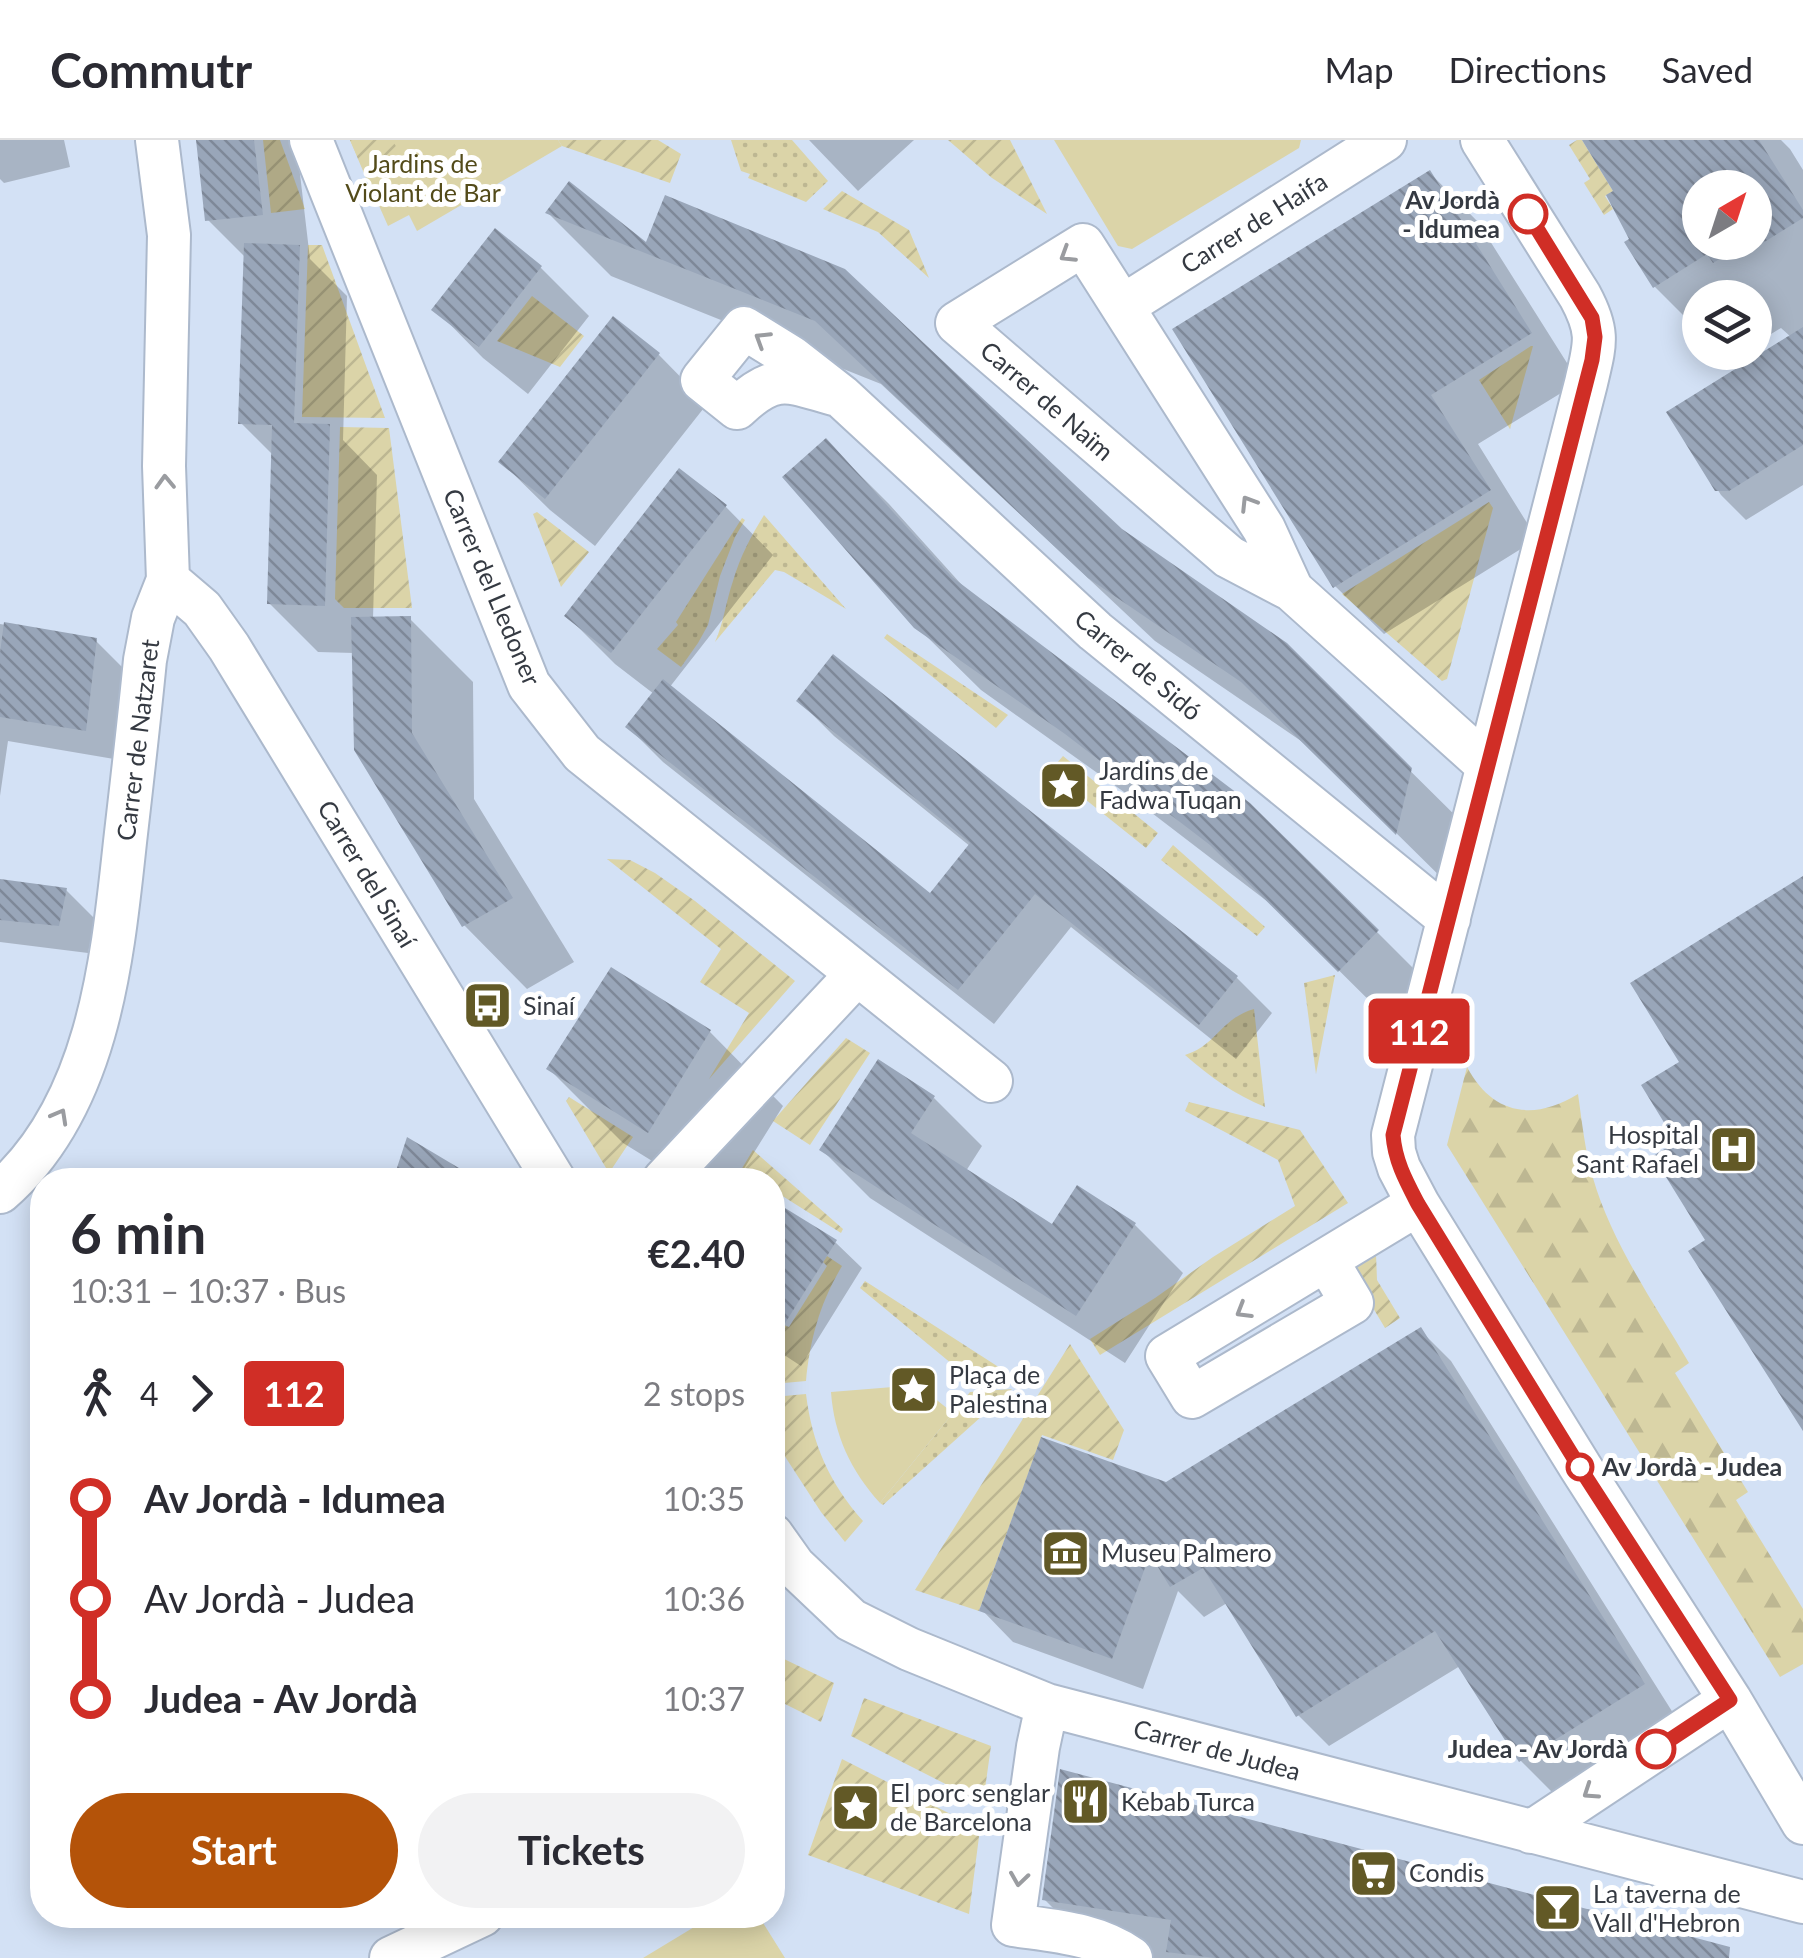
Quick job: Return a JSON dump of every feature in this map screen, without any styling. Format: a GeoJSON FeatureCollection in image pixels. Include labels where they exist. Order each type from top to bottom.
{"type":"FeatureCollection","features":[{"type":"Feature","properties":{"kind":"street","name":"Carrer de Natzaret"},"geometry":{"type":"LineString","coordinates":[[0,1192],[20,1175],[54,1128],[77,1084],[92,1036],[115,932],[145,660],[168,580],[164,466],[169,235],[157,140]]}},
{"type":"Feature","properties":{"kind":"street","name":"Carrer del Lledoner"},"geometry":{"type":"LineString","coordinates":[[312,140],[529,684],[582,753],[991,1081]]}},
{"type":"Feature","properties":{"kind":"street","name":"Carrer de Haifa"},"geometry":{"type":"LineString","coordinates":[[1122,306],[1385,140]]}},
{"type":"Feature","properties":{"kind":"street"},"geometry":{"type":"LineString","coordinates":[[1482,140],[1580,296],[1592,318],[1595,337],[1393,1135],[1394,1152],[1418,1204],[1580,1468],[1730,1700],[1803,1824]]}},
{"type":"Feature","properties":{"kind":"street","name":"Carrer de Naïm"},"geometry":{"type":"LineString","coordinates":[[1292,590],[1264,529],[1084,245],[957,323],[1229,557],[1292,590],[1488,765]]}},
{"type":"Feature","properties":{"kind":"street","name":"Carrer de Sidó"},"geometry":{"type":"LineString","coordinates":[[840,396],[1095,631],[1448,919]]}},
{"type":"Feature","properties":{"kind":"street","name":"Carrer del Sinaí"},"geometry":{"type":"LineString","coordinates":[[168,580],[202,609],[229,647],[547,1168]]}},
{"type":"Feature","properties":{"kind":"street"},"geometry":{"type":"LineString","coordinates":[[675,1168],[858,974]]}},
{"type":"Feature","properties":{"kind":"street"},"geometry":{"type":"LineString","coordinates":[[1327,1261],[1418,1204]]}},
{"type":"Feature","properties":{"kind":"street","name":"Carrer de Judea"},"geometry":{"type":"LineString","coordinates":[[785,1553],[851,1620],[908,1649],[1046,1704],[1803,1902]]}},
{"type":"Feature","properties":{"kind":"street"},"geometry":{"type":"LineString","coordinates":[[1531,1832],[1730,1700]]}},
{"type":"Feature","properties":{"kind":"street"},"geometry":{"type":"LineString","coordinates":[[1046,1704],[1013,1925],[1077,1934],[1131,1958]]}},
{"type":"Feature","properties":{"kind":"street"},"geometry":{"type":"LineString","coordinates":[[391,1958],[454,1928]]}},
{"type":"Feature","properties":{"kind":"green space"},"geometry":{"type":"Polygon","coordinates":[[[263,140],[280,140],[305,209],[271,213],[263,140]]]}},
{"type":"Feature","properties":{"kind":"green space","name":"Jardins de Violant de Bar"},"geometry":{"type":"Polygon","coordinates":[[[350,140],[558,140],[562,146],[417,231],[409,215],[388,226],[350,140]]]}},
{"type":"Feature","properties":{"kind":"green space"},"geometry":{"type":"Polygon","coordinates":[[[350,140],[392,140],[408,165],[366,178],[350,140]]]}},
{"type":"Feature","properties":{"kind":"green space"},"geometry":{"type":"Polygon","coordinates":[[[558,140],[658,140],[681,154],[670,183],[562,146],[558,140]]]}},
{"type":"Feature","properties":{"kind":"green space"},"geometry":{"type":"Polygon","coordinates":[[[731,140],[792,140],[828,181],[806,202],[748,178],[750,174],[741,171],[731,140]]]}},
{"type":"Feature","properties":{"kind":"green space"},"geometry":{"type":"Polygon","coordinates":[[[948,140],[1010,140],[1047,214],[992,178],[948,140]]]}},
{"type":"Feature","properties":{"kind":"green space"},"geometry":{"type":"Polygon","coordinates":[[[1054,140],[1301,140],[1299,148],[1132,249],[1118,246],[1054,140]]]}},
{"type":"Feature","properties":{"kind":"green space"},"geometry":{"type":"Polygon","coordinates":[[[1582,140],[1613,191],[1605,196],[1613,209],[1604,215],[1584,183],[1590,179],[1569,145],[1582,140]]]}},
{"type":"Feature","properties":{"kind":"green space"},"geometry":{"type":"Polygon","coordinates":[[[842,191],[909,230],[929,278],[878,232],[823,209],[842,191]]]}},
{"type":"Feature","properties":{"kind":"green space"},"geometry":{"type":"Polygon","coordinates":[[[308,245],[322,245],[385,418],[302,417],[308,245]]]}},
{"type":"Feature","properties":{"kind":"green space"},"geometry":{"type":"Polygon","coordinates":[[[532,296],[584,336],[560,367],[497,341],[532,296]]]}},
{"type":"Feature","properties":{"kind":"green space"},"geometry":{"type":"Polygon","coordinates":[[[1533,346],[1510,429],[1479,380],[1533,346]]]}},
{"type":"Feature","properties":{"kind":"green space"},"geometry":{"type":"Polygon","coordinates":[[[340,427],[389,428],[412,608],[344,608],[335,599],[340,427]]]}},
{"type":"Feature","properties":{"kind":"green space"},"geometry":{"type":"Polygon","coordinates":[[[1489,502],[1493,508],[1447,679],[1442,681],[1342,594],[1489,502]]]}},
{"type":"Feature","properties":{"kind":"green space"},"geometry":{"type":"Polygon","coordinates":[[[537,512],[589,552],[561,587],[533,514],[537,512]]]}},
{"type":"Feature","properties":{"kind":"green space"},"geometry":{"type":"Polygon","coordinates":[[[764,515],[846,609],[775,570],[715,642],[739,564],[764,515]]]}},
{"type":"Feature","properties":{"kind":"green space"},"geometry":{"type":"Polygon","coordinates":[[[742,518],[745,520],[720,576],[708,625],[681,667],[657,649],[678,625],[676,622],[742,518]]]}},
{"type":"Feature","properties":{"kind":"green space"},"geometry":{"type":"Polygon","coordinates":[[[887,634],[1008,715],[996,728],[884,638],[887,634]]]}},
{"type":"Feature","properties":{"kind":"green space"},"geometry":{"type":"Polygon","coordinates":[[[1063,756],[1158,833],[1146,848],[1050,771],[1063,756]]]}},
{"type":"Feature","properties":{"kind":"green space"},"geometry":{"type":"Polygon","coordinates":[[[1173,845],[1265,927],[1257,936],[1161,860],[1173,845]]]}},
{"type":"Feature","properties":{"kind":"green space"},"geometry":{"type":"Polygon","coordinates":[[[607,859],[630,860],[655,873],[795,981],[709,1079],[749,1013],[700,982],[721,949],[607,859]]]}},
{"type":"Feature","properties":{"kind":"green space"},"geometry":{"type":"Polygon","coordinates":[[[1335,975],[1316,1074],[1304,983],[1335,975]]]}},
{"type":"Feature","properties":{"kind":"green space"},"geometry":{"type":"Polygon","coordinates":[[[1254,1009],[1265,1107],[1223,1084],[1185,1055],[1204,1045],[1233,1019],[1254,1009]]]}},
{"type":"Feature","properties":{"kind":"green space"},"geometry":{"type":"Polygon","coordinates":[[[846,1038],[870,1053],[810,1145],[773,1121],[846,1038]]]}},
{"type":"Feature","properties":{"kind":"green space"},"geometry":{"type":"Polygon","coordinates":[[[1467,1067],[1489,1095],[1515,1109],[1545,1108],[1578,1094],[1588,1157],[1601,1202],[1635,1273],[1689,1363],[1675,1373],[1748,1492],[1736,1500],[1803,1609],[1803,1664],[1780,1677],[1447,1145],[1467,1067]]]}},
{"type":"Feature","properties":{"kind":"green space"},"geometry":{"type":"Polygon","coordinates":[[[569,1097],[633,1137],[612,1168],[606,1168],[566,1101],[569,1097]]]}},
{"type":"Feature","properties":{"kind":"green space"},"geometry":{"type":"Polygon","coordinates":[[[1189,1102],[1300,1130],[1348,1203],[1100,1355],[1090,1339],[1295,1206],[1278,1160],[1185,1111],[1189,1102]]]}},
{"type":"Feature","properties":{"kind":"green space"},"geometry":{"type":"Polygon","coordinates":[[[753,1150],[774,1168],[742,1168],[753,1150]]]}},
{"type":"Feature","properties":{"kind":"green space"},"geometry":{"type":"Polygon","coordinates":[[[785,1178],[843,1229],[841,1233],[785,1198],[785,1178]]]}},
{"type":"Feature","properties":{"kind":"green space"},"geometry":{"type":"Polygon","coordinates":[[[1376,1254],[1377,1280],[1400,1318],[1385,1328],[1348,1266],[1376,1254]]]}},
{"type":"Feature","properties":{"kind":"green space"},"geometry":{"type":"Polygon","coordinates":[[[827,1256],[842,1266],[817,1322],[806,1381],[785,1383],[785,1325],[789,1327],[827,1266],[823,1262],[827,1256]]]}},
{"type":"Feature","properties":{"kind":"green space"},"geometry":{"type":"Polygon","coordinates":[[[865,1281],[1011,1375],[969,1378],[860,1288],[865,1281]]]}},
{"type":"Feature","properties":{"kind":"green space"},"geometry":{"type":"Polygon","coordinates":[[[1070,1344],[1124,1430],[1113,1460],[1042,1435],[979,1611],[915,1590],[1070,1344]]]}},
{"type":"Feature","properties":{"kind":"green space"},"geometry":{"type":"Polygon","coordinates":[[[918,1385],[953,1413],[880,1503],[846,1452],[831,1392],[918,1385]]]}},
{"type":"Feature","properties":{"kind":"green space"},"geometry":{"type":"Polygon","coordinates":[[[1012,1389],[883,1505],[880,1503],[970,1392],[1012,1389]]]}},
{"type":"Feature","properties":{"kind":"green space"},"geometry":{"type":"Polygon","coordinates":[[[806,1394],[824,1462],[863,1521],[845,1542],[785,1456],[785,1396],[806,1394]]]}},
{"type":"Feature","properties":{"kind":"green space"},"geometry":{"type":"Polygon","coordinates":[[[785,1659],[834,1683],[821,1722],[785,1704],[785,1659]]]}},
{"type":"Feature","properties":{"kind":"green space"},"geometry":{"type":"Polygon","coordinates":[[[864,1698],[991,1746],[983,1803],[851,1736],[864,1698]]]}},
{"type":"Feature","properties":{"kind":"green space"},"geometry":{"type":"Polygon","coordinates":[[[842,1759],[980,1829],[969,1914],[808,1855],[842,1759]]]}},
{"type":"Feature","properties":{"kind":"green space"},"geometry":{"type":"Polygon","coordinates":[[[693,1928],[766,1928],[785,1958],[643,1958],[693,1928]]]}},
{"type":"Feature","properties":{"kind":"building"},"geometry":{"type":"Polygon","coordinates":[[[196,140],[254,140],[263,215],[205,221],[196,140]]]}},
{"type":"Feature","properties":{"kind":"building"},"geometry":{"type":"Polygon","coordinates":[[[1582,140],[1759,140],[1803,210],[1803,218],[1772,237],[1772,170],[1682,170],[1682,260],[1697,260],[1653,288],[1624,242],[1629,239],[1606,195],[1613,191],[1582,140]]]}},
{"type":"Feature","properties":{"kind":"building"},"geometry":{"type":"Polygon","coordinates":[[[1430,170],[1532,333],[1431,395],[1491,490],[1333,588],[1172,329],[1430,170]]]}},
{"type":"Feature","properties":{"kind":"building"},"geometry":{"type":"Polygon","coordinates":[[[569,181],[646,242],[665,195],[845,269],[1122,529],[1287,643],[1412,768],[1396,835],[1241,682],[1088,578],[815,321],[545,213],[569,181]]]}},
{"type":"Feature","properties":{"kind":"building"},"geometry":{"type":"Polygon","coordinates":[[[495,228],[542,266],[479,347],[431,310],[495,228]]]}},
{"type":"Feature","properties":{"kind":"building"},"geometry":{"type":"Polygon","coordinates":[[[244,243],[300,245],[294,423],[330,424],[325,606],[267,604],[272,425],[238,424],[244,243]]]}},
{"type":"Feature","properties":{"kind":"building"},"geometry":{"type":"Polygon","coordinates":[[[613,316],[660,353],[545,499],[498,462],[613,316]]]}},
{"type":"Feature","properties":{"kind":"building"},"geometry":{"type":"Polygon","coordinates":[[[1803,327],[1803,445],[1729,491],[1715,491],[1666,412],[1734,370],[1772,370],[1772,346],[1803,327]]]}},
{"type":"Feature","properties":{"kind":"building"},"geometry":{"type":"Polygon","coordinates":[[[826,438],[952,577],[1250,803],[1379,930],[1338,972],[1210,845],[1065,734],[914,628],[782,477],[826,438]]]}},
{"type":"Feature","properties":{"kind":"building"},"geometry":{"type":"Polygon","coordinates":[[[679,468],[727,505],[611,653],[564,616],[679,468]]]}},
{"type":"Feature","properties":{"kind":"building"},"geometry":{"type":"Polygon","coordinates":[[[411,616],[412,733],[513,898],[462,927],[354,750],[351,617],[411,616]]]}},
{"type":"Feature","properties":{"kind":"building"},"geometry":{"type":"Polygon","coordinates":[[[4,622],[97,638],[86,731],[0,717],[4,622]]]}},
{"type":"Feature","properties":{"kind":"building"},"geometry":{"type":"Polygon","coordinates":[[[833,654],[1238,976],[1199,1025],[1035,894],[958,990],[625,727],[663,679],[930,893],[970,843],[796,701],[833,654]]]}},
{"type":"Feature","properties":{"kind":"building","name":"Hospital Sant Rafael"},"geometry":{"type":"Polygon","coordinates":[[[1803,876],[1803,1431],[1688,1251],[1705,1240],[1653,1156],[1676,1142],[1641,1085],[1679,1062],[1630,983],[1803,876]]]}},
{"type":"Feature","properties":{"kind":"building"},"geometry":{"type":"Polygon","coordinates":[[[0,879],[67,888],[59,926],[0,920],[0,879]]]}},
{"type":"Feature","properties":{"kind":"building"},"geometry":{"type":"Polygon","coordinates":[[[611,967],[711,1030],[648,1133],[546,1069],[611,967]]]}},
{"type":"Feature","properties":{"kind":"building"},"geometry":{"type":"Polygon","coordinates":[[[878,1059],[935,1096],[911,1133],[1052,1224],[1077,1185],[1136,1223],[1076,1316],[819,1150],[878,1059]]]}},
{"type":"Feature","properties":{"kind":"building"},"geometry":{"type":"Polygon","coordinates":[[[407,1137],[459,1168],[397,1168],[407,1137]]]}},
{"type":"Feature","properties":{"kind":"building"},"geometry":{"type":"Polygon","coordinates":[[[785,1208],[837,1240],[785,1323],[785,1208]]]}},
{"type":"Feature","properties":{"kind":"building"},"geometry":{"type":"Polygon","coordinates":[[[1421,1327],[1645,1684],[1519,1762],[1435,1631],[1296,1717],[1203,1568],[1170,1587],[1150,1554],[1112,1659],[979,1611],[1041,1437],[1166,1482],[1421,1327]]]}},
{"type":"Feature","properties":{"kind":"building"},"geometry":{"type":"Polygon","coordinates":[[[1060,1769],[1730,1947],[1729,1958],[1215,1958],[1166,1952],[1171,1920],[1042,1900],[1060,1769]]]}},
{"type":"Feature","properties":{"kind":"bus line","name":"112"},"geometry":{"type":"LineString","coordinates":[[1528,214],[1592,318],[1592,360],[1393,1135],[1394,1152],[1418,1204],[1580,1468],[1730,1700],[1656,1749]]}},
{"type":"Feature","properties":{"kind":"place","name":"Av Jordà - Idumea"},"geometry":{"type":"Point","coordinates":[1528,214]}},
{"type":"Feature","properties":{"kind":"place","name":"Jardins de Fadwa Tuqan"},"geometry":{"type":"Point","coordinates":[1064,785]}},
{"type":"Feature","properties":{"kind":"place","name":"Sinaí"},"geometry":{"type":"Point","coordinates":[488,1006]}},
{"type":"Feature","properties":{"kind":"place","name":"Hospital Sant Rafael"},"geometry":{"type":"Point","coordinates":[1734,1149]}},
{"type":"Feature","properties":{"kind":"place","name":"Plaça de Palestina"},"geometry":{"type":"Point","coordinates":[914,1389]}},
{"type":"Feature","properties":{"kind":"place","name":"Av Jordà - Judea"},"geometry":{"type":"Point","coordinates":[1580,1467]}},
{"type":"Feature","properties":{"kind":"place","name":"Museu Palmero"},"geometry":{"type":"Point","coordinates":[1066,1553]}},
{"type":"Feature","properties":{"kind":"place","name":"Judea - Av Jordà"},"geometry":{"type":"Point","coordinates":[1656,1749]}},
{"type":"Feature","properties":{"kind":"place","name":"Kebab Turca"},"geometry":{"type":"Point","coordinates":[1086,1802]}},
{"type":"Feature","properties":{"kind":"place","name":"El porc senglar de Barcelona"},"geometry":{"type":"Point","coordinates":[855,1807]}},
{"type":"Feature","properties":{"kind":"place","name":"Condis"},"geometry":{"type":"Point","coordinates":[1374,1873]}},
{"type":"Feature","properties":{"kind":"place","name":"La taverna de Vall d'Hebron"},"geometry":{"type":"Point","coordinates":[1558,1908]}}]}
